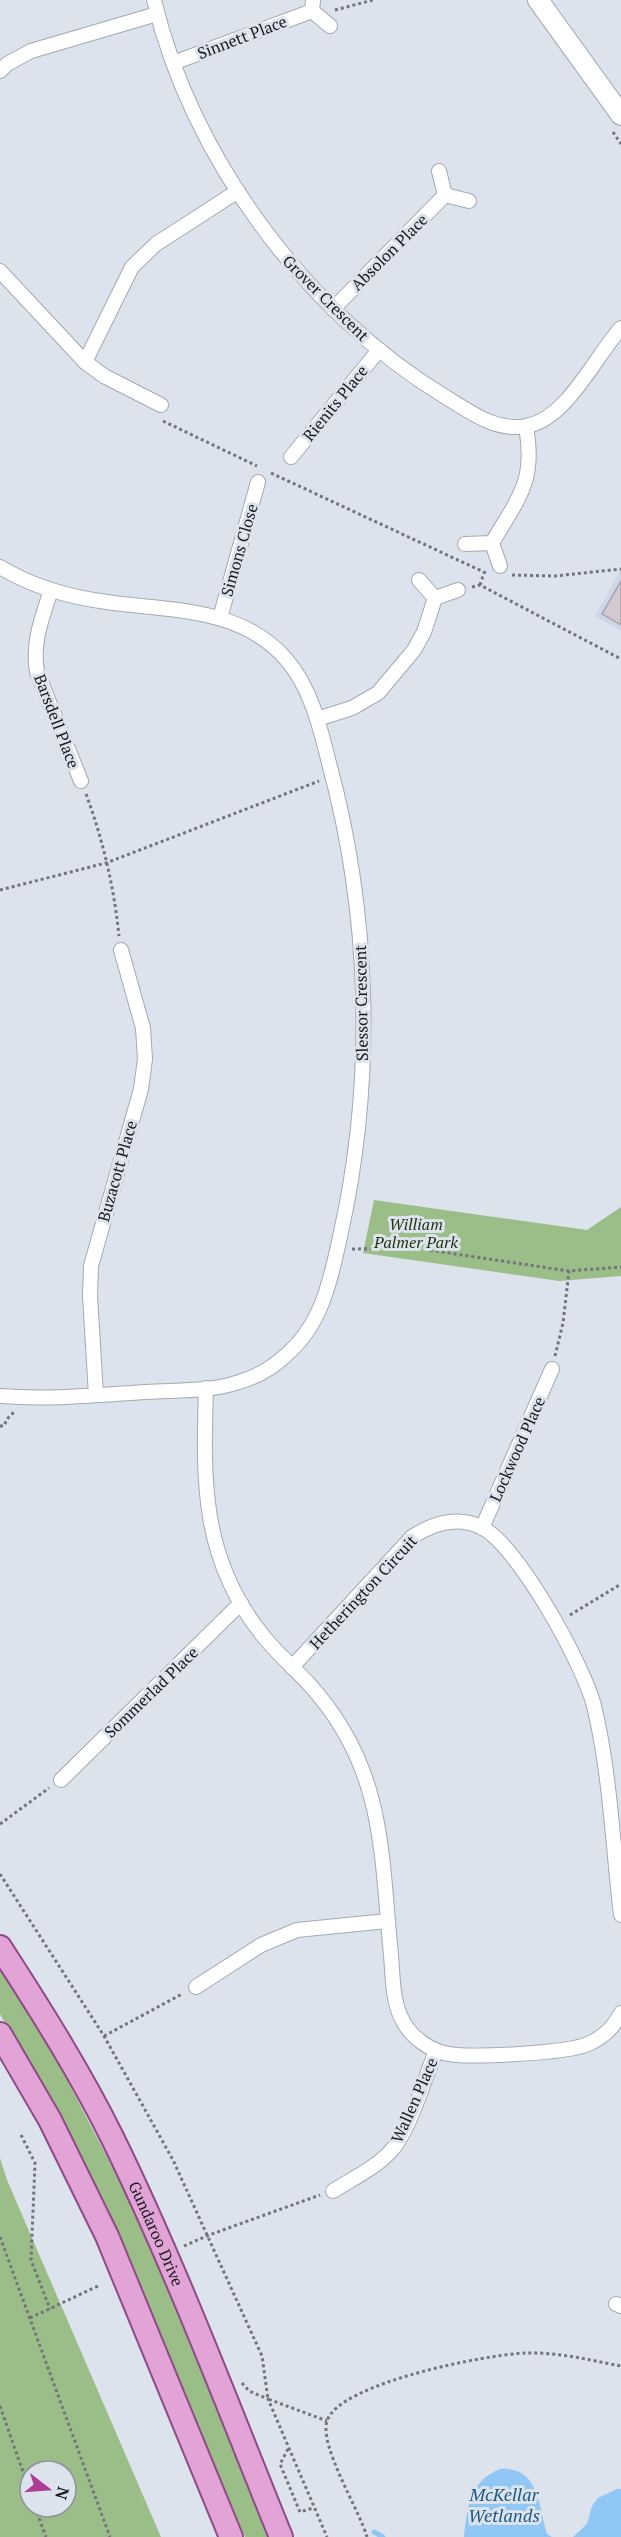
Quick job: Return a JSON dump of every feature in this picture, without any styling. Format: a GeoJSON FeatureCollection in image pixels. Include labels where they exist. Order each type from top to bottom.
{"type":"FeatureCollection","features":[{"type":"Feature","properties":{"kind":"main road","name":"Gundaroo Drive"},"geometry":{"type":"LineString","coordinates":[[0,1947],[59,2040],[112,2138],[161,2245],[281,2537]]}},
{"type":"Feature","properties":{"kind":"main road"},"geometry":{"type":"LineString","coordinates":[[0,2034],[50,2120],[107,2236],[231,2537]]}},
{"type":"Feature","properties":{"kind":"street","name":"Grover Crescent"},"geometry":{"type":"LineString","coordinates":[[154,0],[173,63],[202,129],[238,191],[282,253],[333,309],[378,350],[429,387],[481,419],[503,427],[526,427]]}},
{"type":"Feature","properties":{"kind":"street"},"geometry":{"type":"LineString","coordinates":[[538,0],[621,115]]}},
{"type":"Feature","properties":{"kind":"street"},"geometry":{"type":"LineString","coordinates":[[314,9],[330,26]]}},
{"type":"Feature","properties":{"kind":"street","name":"Sinnett Place"},"geometry":{"type":"LineString","coordinates":[[173,63],[314,9]]}},
{"type":"Feature","properties":{"kind":"street"},"geometry":{"type":"LineString","coordinates":[[2,63],[31,51],[157,14]]}},
{"type":"Feature","properties":{"kind":"street"},"geometry":{"type":"LineString","coordinates":[[439,171],[445,195],[469,201]]}},
{"type":"Feature","properties":{"kind":"street"},"geometry":{"type":"LineString","coordinates":[[85,362],[132,267],[139,259],[156,244],[238,191]]}},
{"type":"Feature","properties":{"kind":"street","name":"Absolon Place"},"geometry":{"type":"LineString","coordinates":[[333,309],[445,195]]}},
{"type":"Feature","properties":{"kind":"street"},"geometry":{"type":"LineString","coordinates":[[0,270],[85,362],[158,411]]}},
{"type":"Feature","properties":{"kind":"street"},"geometry":{"type":"LineString","coordinates":[[499,572],[492,543],[521,493],[528,476],[530,459],[526,427],[544,420],[561,409],[604,346],[621,328]]}},
{"type":"Feature","properties":{"kind":"street","name":"Rienits Place"},"geometry":{"type":"LineString","coordinates":[[291,457],[378,350]]}},
{"type":"Feature","properties":{"kind":"street","name":"Simons Close"},"geometry":{"type":"LineString","coordinates":[[220,618],[258,482]]}},
{"type":"Feature","properties":{"kind":"street"},"geometry":{"type":"LineString","coordinates":[[465,544],[492,543]]}},
{"type":"Feature","properties":{"kind":"street","name":"Slessor Crescent"},"geometry":{"type":"LineString","coordinates":[[0,567],[51,590],[104,602],[220,618],[251,630],[278,650],[298,676],[317,719],[333,776],[354,891],[361,949],[363,1007],[358,1124],[344,1248],[322,1305],[311,1327],[295,1347],[283,1358],[239,1383],[206,1388],[31,1399],[0,1396]]}},
{"type":"Feature","properties":{"kind":"street"},"geometry":{"type":"LineString","coordinates":[[419,580],[435,598]]}},
{"type":"Feature","properties":{"kind":"street","name":"Barsdell Place"},"geometry":{"type":"LineString","coordinates":[[51,590],[37,631],[35,662],[81,781]]}},
{"type":"Feature","properties":{"kind":"street"},"geometry":{"type":"LineString","coordinates":[[435,598],[458,590]]}},
{"type":"Feature","properties":{"kind":"street"},"geometry":{"type":"LineString","coordinates":[[317,719],[352,708],[378,693],[419,641],[435,598]]}},
{"type":"Feature","properties":{"kind":"street","name":"Buzacott Place"},"geometry":{"type":"LineString","coordinates":[[96,1395],[90,1296],[91,1266],[141,1089],[145,1059],[143,1028],[121,950]]}},
{"type":"Feature","properties":{"kind":"street","name":"Lockwood Place"},"geometry":{"type":"LineString","coordinates":[[482,1528],[552,1370]]}},
{"type":"Feature","properties":{"kind":"street"},"geometry":{"type":"LineString","coordinates":[[206,1388],[204,1471],[206,1503],[219,1555],[241,1603],[264,1637],[322,1699],[336,1717],[357,1756],[376,1819],[396,2005],[404,2024],[418,2040],[436,2051],[466,2056],[576,2049],[605,2034],[621,2013]]}},
{"type":"Feature","properties":{"kind":"street","name":"Hetherington Circuit"},"geometry":{"type":"LineString","coordinates":[[292,1667],[412,1537],[430,1526],[462,1522],[482,1528],[499,1538],[512,1554],[572,1649],[594,1706],[602,1746],[621,1915]]}},
{"type":"Feature","properties":{"kind":"street","name":"Sommerlad Place"},"geometry":{"type":"LineString","coordinates":[[61,1780],[241,1603]]}},
{"type":"Feature","properties":{"kind":"street"},"geometry":{"type":"LineString","coordinates":[[196,1987],[261,1945],[297,1930],[387,1921]]}},
{"type":"Feature","properties":{"kind":"street","name":"Wallen Place"},"geometry":{"type":"LineString","coordinates":[[333,2191],[392,2151],[436,2051]]}},
{"type":"Feature","properties":{"kind":"path"},"geometry":{"type":"LineString","coordinates":[[314,9],[374,0]]}},
{"type":"Feature","properties":{"kind":"path"},"geometry":{"type":"LineString","coordinates":[[158,411],[484,574],[499,572],[555,576],[621,569]]}},
{"type":"Feature","properties":{"kind":"path"},"geometry":{"type":"LineString","coordinates":[[484,574],[480,585],[621,658]]}},
{"type":"Feature","properties":{"kind":"path"},"geometry":{"type":"LineString","coordinates":[[0,890],[106,863],[333,776]]}},
{"type":"Feature","properties":{"kind":"path"},"geometry":{"type":"LineString","coordinates":[[81,781],[96,821],[114,894],[121,950]]}},
{"type":"Feature","properties":{"kind":"path"},"geometry":{"type":"LineString","coordinates":[[344,1248],[353,1239]]}},
{"type":"Feature","properties":{"kind":"path"},"geometry":{"type":"LineString","coordinates":[[344,1248],[415,1248],[569,1271],[621,1268]]}},
{"type":"Feature","properties":{"kind":"path"},"geometry":{"type":"LineString","coordinates":[[552,1370],[563,1323],[569,1271]]}},
{"type":"Feature","properties":{"kind":"path"},"geometry":{"type":"LineString","coordinates":[[0,1426],[4,1426],[15,1411],[22,1410]]}},
{"type":"Feature","properties":{"kind":"path"},"geometry":{"type":"LineString","coordinates":[[556,1624],[621,1584]]}},
{"type":"Feature","properties":{"kind":"path"},"geometry":{"type":"LineString","coordinates":[[0,1824],[61,1780]]}},
{"type":"Feature","properties":{"kind":"path"},"geometry":{"type":"LineString","coordinates":[[0,1874],[104,2036],[173,2160],[262,2356],[268,2399],[312,2508],[327,2537]]}},
{"type":"Feature","properties":{"kind":"path"},"geometry":{"type":"LineString","coordinates":[[104,2036],[196,1987]]}},
{"type":"Feature","properties":{"kind":"path"},"geometry":{"type":"LineString","coordinates":[[21,2135],[35,2163],[31,2260],[50,2309]]}},
{"type":"Feature","properties":{"kind":"path"},"geometry":{"type":"LineString","coordinates":[[184,2246],[333,2191]]}},
{"type":"Feature","properties":{"kind":"path"},"geometry":{"type":"LineString","coordinates":[[0,2237],[110,2537]]}},
{"type":"Feature","properties":{"kind":"path"},"geometry":{"type":"LineString","coordinates":[[30,2318],[98,2286]]}},
{"type":"Feature","properties":{"kind":"path"},"geometry":{"type":"LineString","coordinates":[[367,2537],[363,2523],[326,2442],[327,2421],[341,2405],[357,2394],[428,2371],[479,2358],[525,2353],[555,2353],[621,2366]]}},
{"type":"Feature","properties":{"kind":"path"},"geometry":{"type":"LineString","coordinates":[[268,2399],[327,2421]]}},
{"type":"Feature","properties":{"kind":"path"},"geometry":{"type":"LineString","coordinates":[[0,2406],[18,2459]]}},
{"type":"Feature","properties":{"kind":"path"},"geometry":{"type":"LineString","coordinates":[[288,2449],[280,2464],[300,2512],[312,2508]]}},
{"type":"Feature","properties":{"kind":"path"},"geometry":{"type":"LineString","coordinates":[[39,2519],[46,2537]]}},
{"type":"Feature","properties":{"kind":"shaded area"},"geometry":{"type":"Polygon","coordinates":[[[621,571],[621,631],[595,616],[621,571]]]}},
{"type":"Feature","properties":{"kind":"green space","name":"William Palmer Park"},"geometry":{"type":"Polygon","coordinates":[[[374,1200],[587,1230],[621,1207],[621,1276],[559,1281],[363,1253],[374,1200]]]}},
{"type":"Feature","properties":{"kind":"green space"},"geometry":{"type":"Polygon","coordinates":[[[0,1968],[49,2045],[133,2207],[271,2537],[245,2537],[119,2238],[67,2132],[0,2014],[0,1968]]]}},
{"type":"Feature","properties":{"kind":"green space"},"geometry":{"type":"Polygon","coordinates":[[[0,2158],[7,2180],[161,2537],[0,2537],[0,2158]]]}},
{"type":"Feature","properties":{"kind":"water","name":"McKellar Wetlands"},"geometry":{"type":"Polygon","coordinates":[[[500,2469],[523,2474],[530,2481],[535,2490],[547,2534],[552,2537],[464,2537],[469,2506],[476,2488],[490,2474],[500,2469]]]}},
{"type":"Feature","properties":{"kind":"water","name":"McKellar Wetlands"},"geometry":{"type":"Polygon","coordinates":[[[621,2489],[621,2537],[573,2537],[587,2524],[592,2506],[598,2498],[621,2489]]]}},
{"type":"Feature","properties":{"kind":"building"},"geometry":{"type":"Polygon","coordinates":[[[621,581],[621,625],[602,614],[621,581]]]}},
{"type":"Feature","properties":{"kind":"waterway"},"geometry":{"type":"LineString","coordinates":[[374,2532],[383,2537]]}}]}
